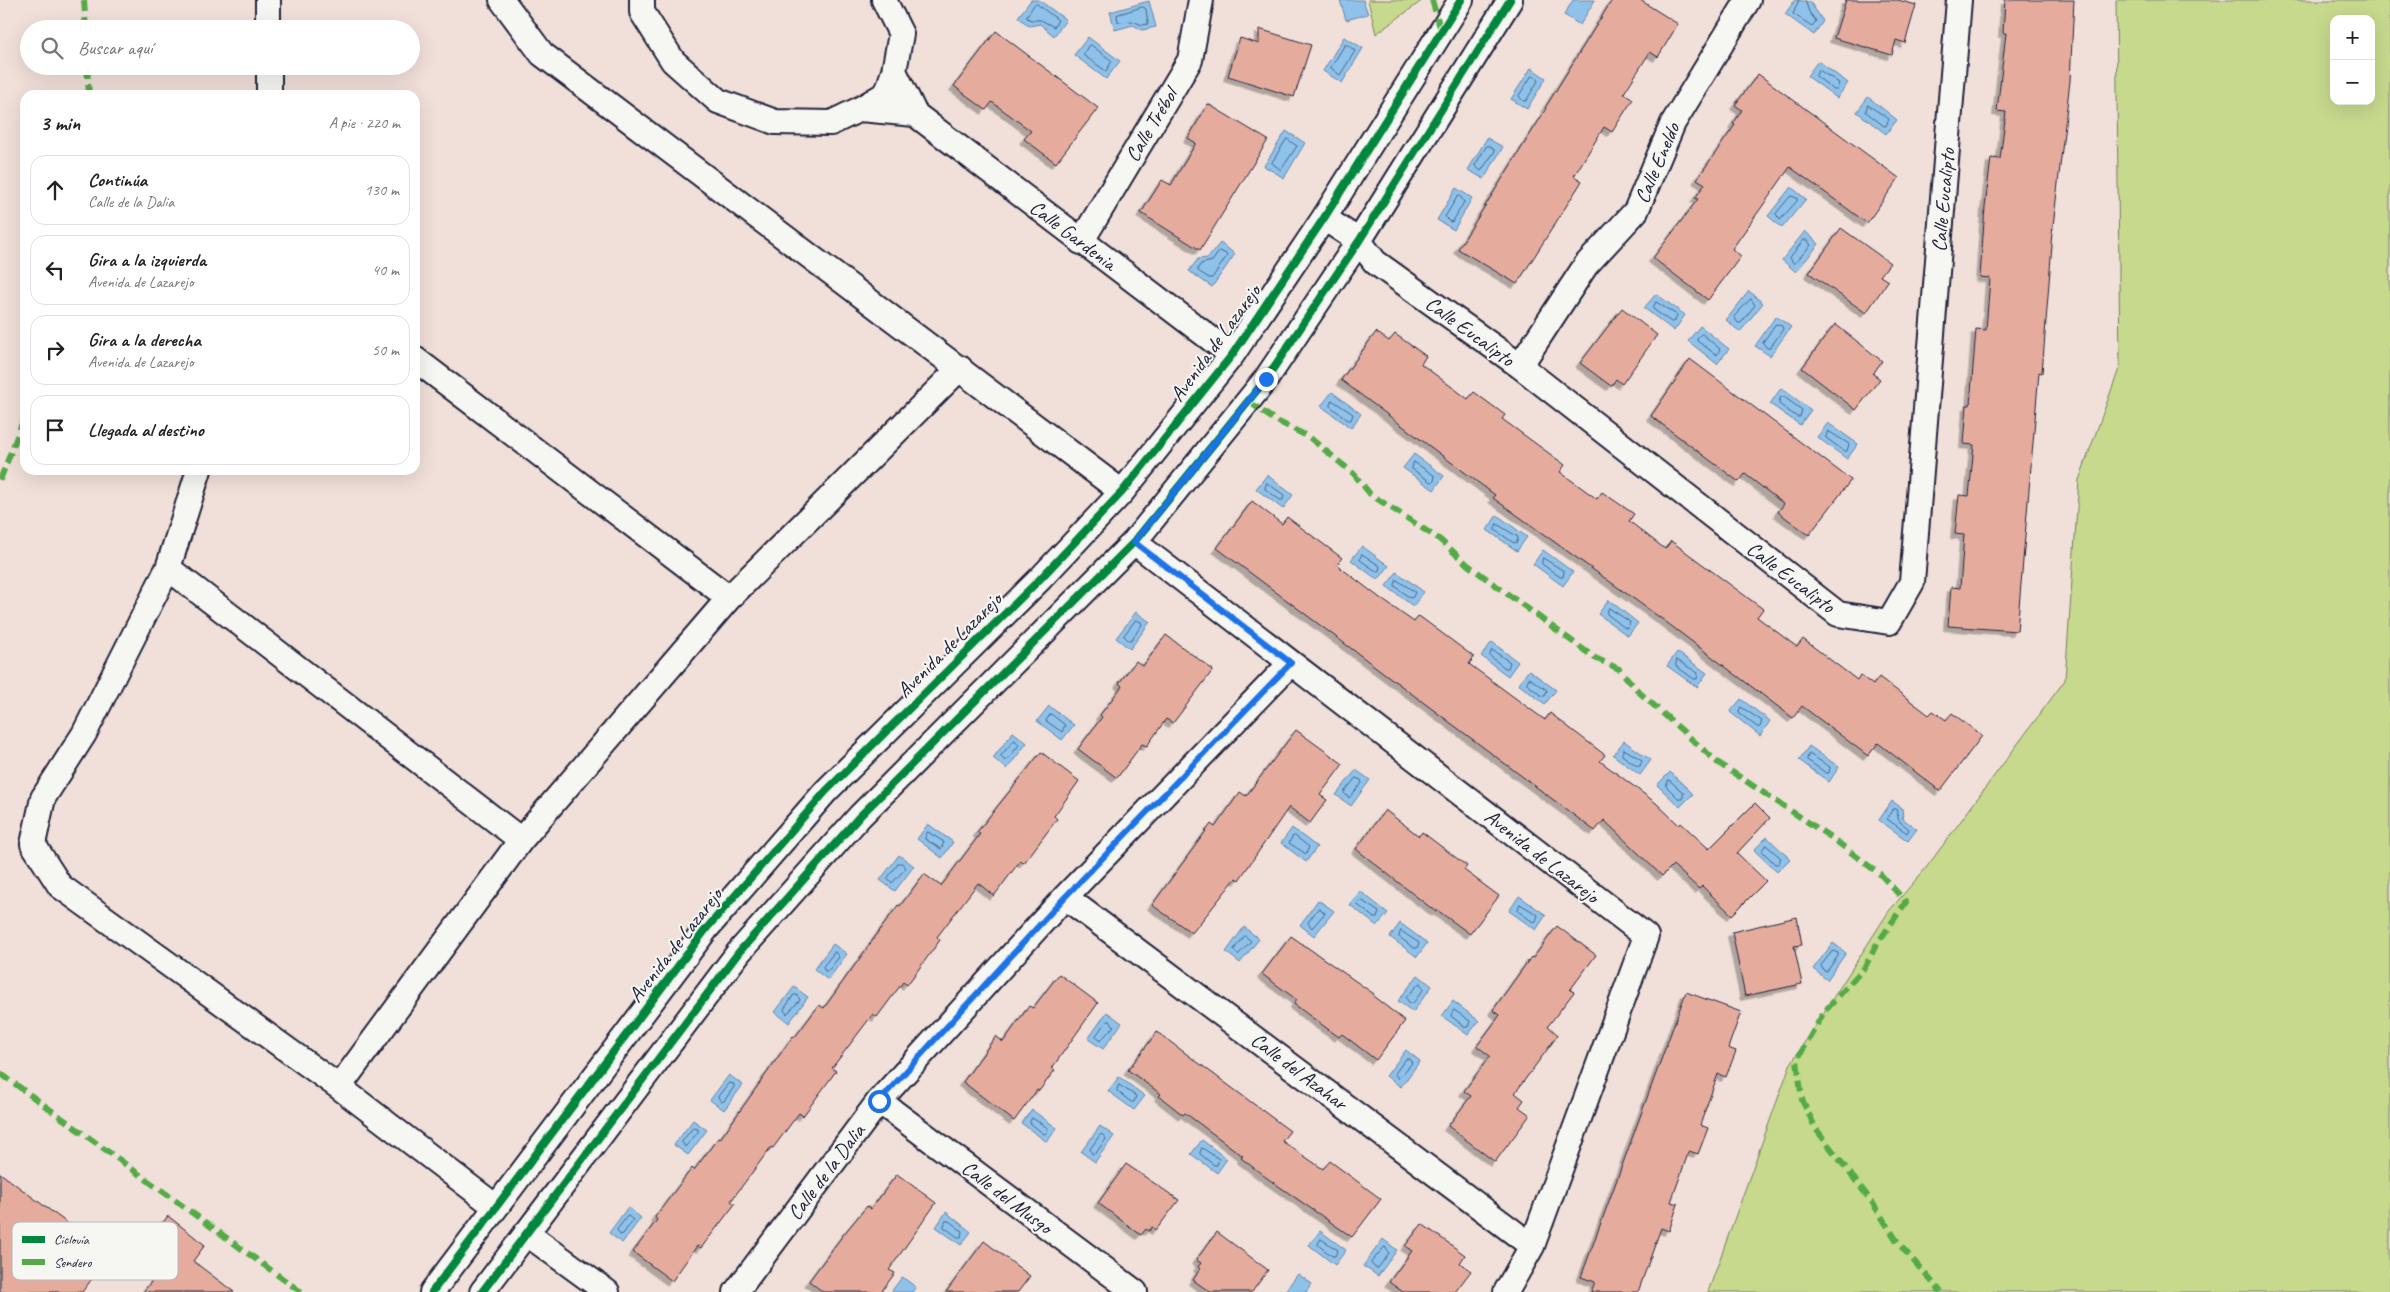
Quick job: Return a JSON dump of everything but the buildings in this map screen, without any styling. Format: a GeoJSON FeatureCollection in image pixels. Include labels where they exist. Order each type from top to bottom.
{"type":"FeatureCollection","features":[{"type":"Feature","properties":{"kind":"street"},"geometry":{"type":"LineString","coordinates":[[268,0],[268,20]]}},
{"type":"Feature","properties":{"kind":"street"},"geometry":{"type":"LineString","coordinates":[[502,0],[542,54],[1122,492]]}},
{"type":"Feature","properties":{"kind":"street"},"geometry":{"type":"LineString","coordinates":[[642,0],[642,12],[673,61],[718,101],[775,122],[831,123],[860,110],[887,93],[894,71],[901,34],[884,0]]}},
{"type":"Feature","properties":{"kind":"street","name":"Calle Trébol"},"geometry":{"type":"LineString","coordinates":[[1081,242],[1190,60],[1201,0]]}},
{"type":"Feature","properties":{"kind":"street","name":"Avenida de Lazarejo"},"geometry":{"type":"LineString","coordinates":[[432,1292],[706,930],[826,791],[1040,579],[1122,492],[1232,355],[1324,218],[1461,0]]}},
{"type":"Feature","properties":{"kind":"street"},"geometry":{"type":"LineString","coordinates":[[482,1292],[739,952],[860,816],[1134,542],[1266,379],[1359,240],[1510,0]]}},
{"type":"Feature","properties":{"kind":"street","name":"Calle Eneldo"},"geometry":{"type":"LineString","coordinates":[[1520,366],[1586,265],[1636,211],[1673,123],[1748,0]]}},
{"type":"Feature","properties":{"kind":"street","name":"Calle Eucalipto"},"geometry":{"type":"LineString","coordinates":[[1324,218],[1359,240],[1375,262],[1520,366],[1838,614],[1889,622],[1912,582],[1959,0]]}},
{"type":"Feature","properties":{"kind":"street","name":"Calle Gardenia"},"geometry":{"type":"LineString","coordinates":[[894,71],[915,114],[1232,355]]}},
{"type":"Feature","properties":{"kind":"street"},"geometry":{"type":"LineString","coordinates":[[268,75],[269,90]]}},
{"type":"Feature","properties":{"kind":"street"},"geometry":{"type":"LineString","coordinates":[[860,110],[915,114]]}},
{"type":"Feature","properties":{"kind":"street"},"geometry":{"type":"LineString","coordinates":[[420,363],[730,598]]}},
{"type":"Feature","properties":{"kind":"street"},"geometry":{"type":"LineString","coordinates":[[339,1087],[520,840],[730,598],[960,368]]}},
{"type":"Feature","properties":{"kind":"street"},"geometry":{"type":"LineString","coordinates":[[197,475],[168,568],[84,734],[43,798],[33,844],[60,886],[339,1087],[496,1207]]}},
{"type":"Feature","properties":{"kind":"street","name":"Avenida de Lazarejo"},"geometry":{"type":"LineString","coordinates":[[1134,542],[1646,936],[1532,1246],[1506,1292]]}},
{"type":"Feature","properties":{"kind":"street"},"geometry":{"type":"LineString","coordinates":[[168,568],[520,840]]}},
{"type":"Feature","properties":{"kind":"street","name":"Calle de la Dalia"},"geometry":{"type":"LineString","coordinates":[[736,1292],[879,1101],[1065,897],[1291,663]]}},
{"type":"Feature","properties":{"kind":"street","name":"Calle del Azahar"},"geometry":{"type":"LineString","coordinates":[[1065,897],[1532,1246]]}},
{"type":"Feature","properties":{"kind":"street","name":"Calle del Musgo"},"geometry":{"type":"LineString","coordinates":[[879,1101],[1135,1292]]}},
{"type":"Feature","properties":{"kind":"street"},"geometry":{"type":"LineString","coordinates":[[526,1233],[607,1292]]}},
{"type":"Feature","properties":{"kind":"green space"},"geometry":{"type":"Polygon","coordinates":[[[1368,0],[1423,0],[1376,34],[1368,0]]]}},
{"type":"Feature","properties":{"kind":"green space"},"geometry":{"type":"Polygon","coordinates":[[[2116,0],[2390,0],[2390,1292],[1708,1292],[1790,1065],[1889,911],[1926,868],[2065,680],[2079,480],[2120,366],[2116,0]]]}},
{"type":"Feature","properties":{"kind":"water"},"geometry":{"type":"Polygon","coordinates":[[[1031,0],[1039,0],[1066,20],[1054,36],[1040,24],[1029,26],[1018,17],[1031,0]]]}},
{"type":"Feature","properties":{"kind":"water"},"geometry":{"type":"Polygon","coordinates":[[[1340,0],[1363,0],[1368,14],[1346,20],[1340,0]]]}},
{"type":"Feature","properties":{"kind":"water"},"geometry":{"type":"Polygon","coordinates":[[[1573,0],[1595,0],[1580,25],[1564,15],[1573,0]]]}},
{"type":"Feature","properties":{"kind":"water"},"geometry":{"type":"Polygon","coordinates":[[[1795,0],[1810,2],[1823,21],[1814,35],[1785,14],[1795,0]]]}},
{"type":"Feature","properties":{"kind":"water"},"geometry":{"type":"Polygon","coordinates":[[[1149,1],[1156,27],[1142,30],[1133,25],[1115,30],[1110,12],[1149,1]]]}},
{"type":"Feature","properties":{"kind":"water"},"geometry":{"type":"Polygon","coordinates":[[[1088,37],[1120,61],[1106,79],[1074,55],[1088,37]]]}},
{"type":"Feature","properties":{"kind":"water"},"geometry":{"type":"Polygon","coordinates":[[[1344,37],[1363,48],[1342,83],[1323,71],[1344,37]]]}},
{"type":"Feature","properties":{"kind":"water"},"geometry":{"type":"Polygon","coordinates":[[[1818,61],[1848,83],[1837,98],[1807,76],[1818,61]]]}},
{"type":"Feature","properties":{"kind":"water"},"geometry":{"type":"Polygon","coordinates":[[[1531,68],[1546,78],[1527,109],[1511,99],[1531,68]]]}},
{"type":"Feature","properties":{"kind":"water"},"geometry":{"type":"Polygon","coordinates":[[[1868,97],[1897,120],[1886,134],[1857,112],[1868,97]]]}},
{"type":"Feature","properties":{"kind":"water"},"geometry":{"type":"Polygon","coordinates":[[[1286,131],[1305,143],[1284,178],[1264,166],[1286,131]]]}},
{"type":"Feature","properties":{"kind":"water"},"geometry":{"type":"Polygon","coordinates":[[[1487,138],[1503,147],[1484,179],[1468,170],[1487,138]]]}},
{"type":"Feature","properties":{"kind":"water"},"geometry":{"type":"Polygon","coordinates":[[[1791,187],[1806,199],[1782,228],[1768,216],[1791,187]]]}},
{"type":"Feature","properties":{"kind":"water"},"geometry":{"type":"Polygon","coordinates":[[[1456,188],[1472,198],[1454,230],[1437,220],[1456,188]]]}},
{"type":"Feature","properties":{"kind":"water"},"geometry":{"type":"Polygon","coordinates":[[[1805,231],[1819,244],[1796,272],[1782,260],[1805,231]]]}},
{"type":"Feature","properties":{"kind":"water"},"geometry":{"type":"Polygon","coordinates":[[[1220,243],[1235,254],[1212,287],[1189,271],[1198,259],[1208,258],[1220,243]]]}},
{"type":"Feature","properties":{"kind":"water"},"geometry":{"type":"Polygon","coordinates":[[[1749,291],[1763,303],[1740,332],[1726,320],[1749,291]]]}},
{"type":"Feature","properties":{"kind":"water"},"geometry":{"type":"Polygon","coordinates":[[[1656,294],[1685,315],[1674,331],[1644,308],[1656,294]]]}},
{"type":"Feature","properties":{"kind":"water"},"geometry":{"type":"Polygon","coordinates":[[[1776,316],[1791,327],[1770,356],[1755,346],[1776,316]]]}},
{"type":"Feature","properties":{"kind":"water"},"geometry":{"type":"Polygon","coordinates":[[[1700,326],[1729,349],[1717,364],[1688,341],[1700,326]]]}},
{"type":"Feature","properties":{"kind":"water"},"geometry":{"type":"Polygon","coordinates":[[[1781,388],[1811,410],[1800,425],[1770,404],[1781,388]]]}},
{"type":"Feature","properties":{"kind":"water"},"geometry":{"type":"Polygon","coordinates":[[[1332,392],[1361,414],[1351,428],[1321,406],[1332,392]]]}},
{"type":"Feature","properties":{"kind":"water"},"geometry":{"type":"Polygon","coordinates":[[[1828,423],[1858,444],[1847,459],[1817,437],[1828,423]]]}},
{"type":"Feature","properties":{"kind":"water"},"geometry":{"type":"Polygon","coordinates":[[[1414,454],[1444,476],[1434,490],[1403,468],[1414,454]]]}},
{"type":"Feature","properties":{"kind":"water"},"geometry":{"type":"Polygon","coordinates":[[[1267,475],[1293,495],[1283,509],[1256,489],[1267,475]]]}},
{"type":"Feature","properties":{"kind":"water"},"geometry":{"type":"Polygon","coordinates":[[[1497,515],[1527,537],[1517,551],[1487,530],[1497,515]]]}},
{"type":"Feature","properties":{"kind":"water"},"geometry":{"type":"Polygon","coordinates":[[[1362,546],[1389,566],[1378,580],[1351,560],[1362,546]]]}},
{"type":"Feature","properties":{"kind":"water"},"geometry":{"type":"Polygon","coordinates":[[[1543,550],[1573,572],[1563,586],[1533,564],[1543,550]]]}},
{"type":"Feature","properties":{"kind":"water"},"geometry":{"type":"Polygon","coordinates":[[[1397,572],[1424,592],[1413,606],[1386,586],[1397,572]]]}},
{"type":"Feature","properties":{"kind":"water"},"geometry":{"type":"Polygon","coordinates":[[[1609,600],[1638,623],[1628,636],[1598,614],[1609,600]]]}},
{"type":"Feature","properties":{"kind":"water"},"geometry":{"type":"Polygon","coordinates":[[[1136,612],[1150,622],[1130,649],[1116,638],[1136,612]]]}},
{"type":"Feature","properties":{"kind":"water"},"geometry":{"type":"Polygon","coordinates":[[[1492,642],[1518,662],[1508,676],[1481,656],[1492,642]]]}},
{"type":"Feature","properties":{"kind":"water"},"geometry":{"type":"Polygon","coordinates":[[[1677,652],[1707,673],[1697,687],[1667,666],[1677,652]]]}},
{"type":"Feature","properties":{"kind":"water"},"geometry":{"type":"Polygon","coordinates":[[[1529,670],[1556,690],[1545,704],[1518,684],[1529,670]]]}},
{"type":"Feature","properties":{"kind":"water"},"geometry":{"type":"Polygon","coordinates":[[[1741,699],[1770,721],[1760,736],[1730,712],[1741,699]]]}},
{"type":"Feature","properties":{"kind":"water"},"geometry":{"type":"Polygon","coordinates":[[[1049,706],[1074,725],[1062,740],[1037,721],[1049,706]]]}},
{"type":"Feature","properties":{"kind":"water"},"geometry":{"type":"Polygon","coordinates":[[[1013,732],[1027,743],[1007,769],[993,758],[1013,732]]]}},
{"type":"Feature","properties":{"kind":"water"},"geometry":{"type":"Polygon","coordinates":[[[1624,741],[1651,760],[1640,775],[1613,755],[1624,741]]]}},
{"type":"Feature","properties":{"kind":"water"},"geometry":{"type":"Polygon","coordinates":[[[1809,746],[1839,767],[1829,782],[1799,760],[1809,746]]]}},
{"type":"Feature","properties":{"kind":"water"},"geometry":{"type":"Polygon","coordinates":[[[1356,770],[1370,780],[1351,806],[1336,795],[1356,770]]]}},
{"type":"Feature","properties":{"kind":"water"},"geometry":{"type":"Polygon","coordinates":[[[1670,772],[1693,794],[1680,807],[1657,785],[1670,772]]]}},
{"type":"Feature","properties":{"kind":"water"},"geometry":{"type":"Polygon","coordinates":[[[1892,801],[1902,808],[1903,819],[1917,829],[1908,841],[1879,820],[1892,801]]]}},
{"type":"Feature","properties":{"kind":"water"},"geometry":{"type":"Polygon","coordinates":[[[928,824],[953,842],[942,858],[917,839],[928,824]]]}},
{"type":"Feature","properties":{"kind":"water"},"geometry":{"type":"Polygon","coordinates":[[[1292,828],[1317,847],[1306,862],[1281,843],[1292,828]]]}},
{"type":"Feature","properties":{"kind":"water"},"geometry":{"type":"Polygon","coordinates":[[[1767,837],[1790,859],[1777,872],[1754,850],[1767,837]]]}},
{"type":"Feature","properties":{"kind":"water"},"geometry":{"type":"Polygon","coordinates":[[[899,855],[914,866],[895,891],[880,880],[899,855]]]}},
{"type":"Feature","properties":{"kind":"water"},"geometry":{"type":"Polygon","coordinates":[[[1360,891],[1388,913],[1377,926],[1350,905],[1360,891]]]}},
{"type":"Feature","properties":{"kind":"water"},"geometry":{"type":"Polygon","coordinates":[[[1519,896],[1546,915],[1536,930],[1509,911],[1519,896]]]}},
{"type":"Feature","properties":{"kind":"water"},"geometry":{"type":"Polygon","coordinates":[[[1318,900],[1334,911],[1314,936],[1300,925],[1318,900]]]}},
{"type":"Feature","properties":{"kind":"water"},"geometry":{"type":"Polygon","coordinates":[[[1400,923],[1427,943],[1417,957],[1390,937],[1400,923]]]}},
{"type":"Feature","properties":{"kind":"water"},"geometry":{"type":"Polygon","coordinates":[[[1244,927],[1259,939],[1240,963],[1226,952],[1244,927]]]}},
{"type":"Feature","properties":{"kind":"water"},"geometry":{"type":"Polygon","coordinates":[[[1833,943],[1846,953],[1827,980],[1813,969],[1833,943]]]}},
{"type":"Feature","properties":{"kind":"water"},"geometry":{"type":"Polygon","coordinates":[[[833,944],[847,954],[828,980],[814,969],[833,944]]]}},
{"type":"Feature","properties":{"kind":"water"},"geometry":{"type":"Polygon","coordinates":[[[1418,975],[1432,986],[1413,1012],[1398,1001],[1418,975]]]}},
{"type":"Feature","properties":{"kind":"water"},"geometry":{"type":"Polygon","coordinates":[[[794,987],[808,997],[789,1023],[775,1012],[794,987]]]}},
{"type":"Feature","properties":{"kind":"water"},"geometry":{"type":"Polygon","coordinates":[[[1453,1001],[1479,1021],[1468,1035],[1442,1016],[1453,1001]]]}},
{"type":"Feature","properties":{"kind":"water"},"geometry":{"type":"Polygon","coordinates":[[[1107,1012],[1122,1023],[1103,1049],[1088,1039],[1107,1012]]]}},
{"type":"Feature","properties":{"kind":"water"},"geometry":{"type":"Polygon","coordinates":[[[1406,1050],[1420,1061],[1401,1087],[1386,1076],[1406,1050]]]}},
{"type":"Feature","properties":{"kind":"water"},"geometry":{"type":"Polygon","coordinates":[[[729,1075],[743,1085],[724,1110],[710,1100],[729,1075]]]}},
{"type":"Feature","properties":{"kind":"water"},"geometry":{"type":"Polygon","coordinates":[[[1119,1077],[1145,1096],[1134,1110],[1108,1091],[1119,1077]]]}},
{"type":"Feature","properties":{"kind":"water"},"geometry":{"type":"Polygon","coordinates":[[[1032,1110],[1057,1128],[1047,1142],[1021,1123],[1032,1110]]]}},
{"type":"Feature","properties":{"kind":"water"},"geometry":{"type":"Polygon","coordinates":[[[693,1120],[707,1130],[688,1155],[674,1145],[693,1120]]]}},
{"type":"Feature","properties":{"kind":"water"},"geometry":{"type":"Polygon","coordinates":[[[1100,1126],[1114,1136],[1095,1162],[1081,1152],[1100,1126]]]}},
{"type":"Feature","properties":{"kind":"water"},"geometry":{"type":"Polygon","coordinates":[[[1202,1140],[1227,1159],[1217,1173],[1191,1154],[1202,1140]]]}},
{"type":"Feature","properties":{"kind":"water"},"geometry":{"type":"Polygon","coordinates":[[[628,1207],[641,1218],[622,1243],[609,1233],[628,1207]]]}},
{"type":"Feature","properties":{"kind":"water"},"geometry":{"type":"Polygon","coordinates":[[[946,1212],[971,1232],[961,1245],[936,1227],[946,1212]]]}},
{"type":"Feature","properties":{"kind":"water"},"geometry":{"type":"Polygon","coordinates":[[[1320,1231],[1346,1250],[1335,1265],[1309,1245],[1320,1231]]]}},
{"type":"Feature","properties":{"kind":"water"},"geometry":{"type":"Polygon","coordinates":[[[1383,1239],[1397,1250],[1378,1276],[1363,1266],[1383,1239]]]}},
{"type":"Feature","properties":{"kind":"water"},"geometry":{"type":"Polygon","coordinates":[[[1298,1274],[1312,1284],[1306,1292],[1284,1292],[1298,1274]]]}},
{"type":"Feature","properties":{"kind":"water"},"geometry":{"type":"Polygon","coordinates":[[[902,1277],[916,1287],[912,1292],[891,1292],[902,1277]]]}},
{"type":"Feature","properties":{"kind":"marked path"},"geometry":{"type":"LineString","coordinates":[[84,0],[85,20]]}},
{"type":"Feature","properties":{"kind":"marked path"},"geometry":{"type":"LineString","coordinates":[[1432,0],[1441,31]]}},
{"type":"Feature","properties":{"kind":"marked path"},"geometry":{"type":"LineString","coordinates":[[88,75],[89,90]]}},
{"type":"Feature","properties":{"kind":"marked path"},"geometry":{"type":"LineString","coordinates":[[1248,401],[1273,419],[1309,437],[1354,474],[1370,494],[1439,539],[1468,565],[1595,658],[1619,669],[1639,692],[1717,762],[1832,838],[1881,875],[1906,902],[1875,947],[1865,967],[1824,1012],[1797,1060],[1802,1100],[1816,1129],[1872,1202],[1899,1244],[1941,1292]]}},
{"type":"Feature","properties":{"kind":"marked path"},"geometry":{"type":"LineString","coordinates":[[0,480],[20,429]]}},
{"type":"Feature","properties":{"kind":"marked path"},"geometry":{"type":"LineString","coordinates":[[0,1073],[301,1292]]}},
{"type":"Feature","properties":{"kind":"cycle path"},"geometry":{"type":"LineString","coordinates":[[432,1292],[706,929],[826,791],[1040,579],[1122,492],[1232,355],[1324,218],[1461,0]]}},
{"type":"Feature","properties":{"kind":"cycle path"},"geometry":{"type":"LineString","coordinates":[[482,1292],[739,952],[860,816],[1134,542],[1266,379],[1359,241],[1510,0]]}},
{"type":"Feature","properties":{"kind":"route"},"geometry":{"type":"LineString","coordinates":[[879,1101],[1065,897],[1291,663],[1134,542],[1266,379]]}}]}
